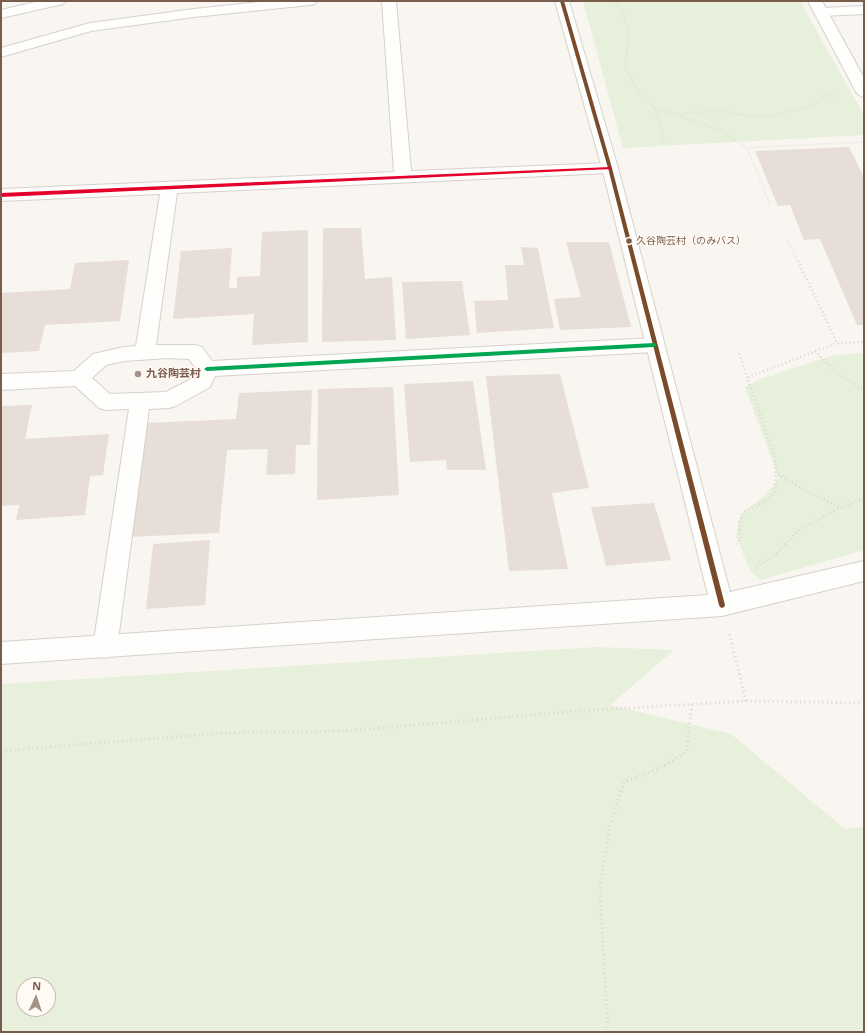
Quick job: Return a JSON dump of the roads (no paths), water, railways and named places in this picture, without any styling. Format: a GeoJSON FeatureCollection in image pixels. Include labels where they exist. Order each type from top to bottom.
{"type":"FeatureCollection","features":[{"type":"Feature","properties":{"kind":"street"},"geometry":{"type":"LineString","coordinates":[[1,14],[58,1]]}},
{"type":"Feature","properties":{"kind":"street"},"geometry":{"type":"LineString","coordinates":[[1,54],[90,27],[194,13],[310,1]]}},
{"type":"Feature","properties":{"kind":"street"},"geometry":{"type":"LineString","coordinates":[[389,1],[403,177]]}},
{"type":"Feature","properties":{"kind":"street"},"geometry":{"type":"LineString","coordinates":[[562,1],[610,168],[654,345],[720,596]]}},
{"type":"Feature","properties":{"kind":"street"},"geometry":{"type":"LineString","coordinates":[[818,6],[864,10]]}},
{"type":"Feature","properties":{"kind":"street"},"geometry":{"type":"LineString","coordinates":[[818,6],[864,92]]}},
{"type":"Feature","properties":{"kind":"street"},"geometry":{"type":"LineString","coordinates":[[1,195],[610,168]]}},
{"type":"Feature","properties":{"kind":"street"},"geometry":{"type":"LineString","coordinates":[[145,353],[168,188]]}},
{"type":"Feature","properties":{"kind":"street"},"geometry":{"type":"LineString","coordinates":[[207,369],[654,345]]}},
{"type":"Feature","properties":{"kind":"street"},"geometry":{"type":"LineString","coordinates":[[1,382],[79,378],[100,359],[124,354],[168,351],[195,352],[207,369]]}},
{"type":"Feature","properties":{"kind":"street"},"geometry":{"type":"LineString","coordinates":[[79,378],[106,402],[169,400],[203,382],[207,369]]}},
{"type":"Feature","properties":{"kind":"street"},"geometry":{"type":"LineString","coordinates":[[105,647],[140,401]]}},
{"type":"Feature","properties":{"kind":"street"},"geometry":{"type":"LineString","coordinates":[[1,653],[105,647],[720,596],[864,571]]}},
{"type":"Feature","properties":{"kind":"place","name":"久谷陶芸村（のみバス）"},"geometry":{"type":"Point","coordinates":[629,241]}},
{"type":"Feature","properties":{"kind":"place","name":"九谷陶芸村"},"geometry":{"type":"Point","coordinates":[138,374]}}]}
